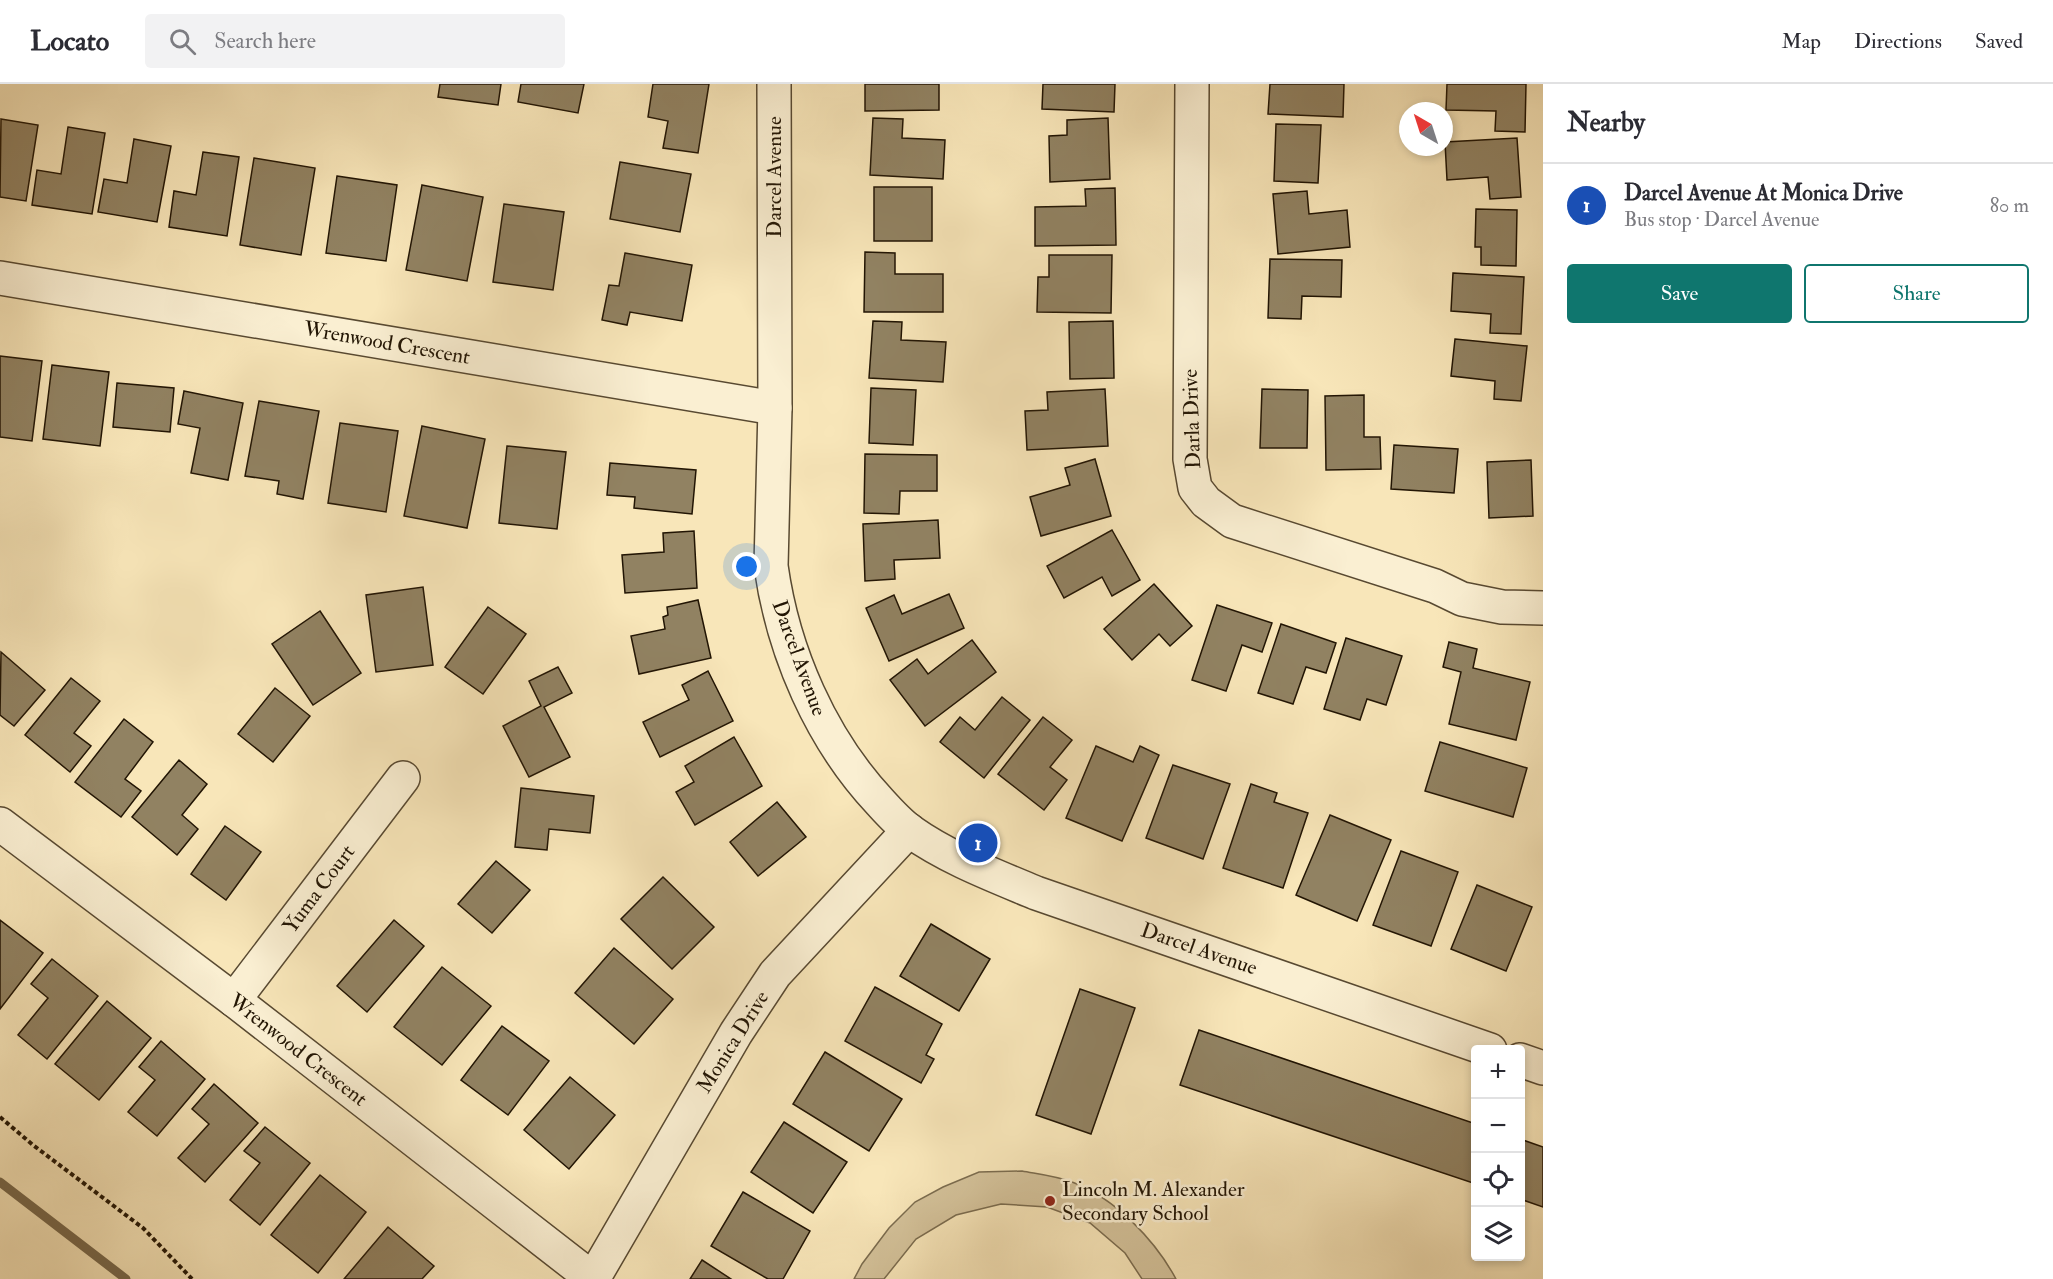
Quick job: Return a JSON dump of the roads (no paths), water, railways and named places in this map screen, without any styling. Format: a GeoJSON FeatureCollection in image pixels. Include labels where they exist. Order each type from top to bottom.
{"type":"FeatureCollection","features":[{"type":"Feature","properties":{"kind":"street","name":"Darcel Avenue"},"geometry":{"type":"LineString","coordinates":[[774,84],[775,408],[771,566],[774,589],[802,679],[819,716],[858,779],[909,830],[970,866],[1036,893],[1476,1045]]}},
{"type":"Feature","properties":{"kind":"street","name":"Darla Drive"},"geometry":{"type":"LineString","coordinates":[[1192,84],[1190,459],[1196,488],[1206,502],[1232,521],[1435,586],[1462,599],[1502,607],[1543,608]]}},
{"type":"Feature","properties":{"kind":"street","name":"Wrenwood Crescent"},"geometry":{"type":"LineString","coordinates":[[0,278],[775,408]]}},
{"type":"Feature","properties":{"kind":"street","name":"Yuma Court"},"geometry":{"type":"LineString","coordinates":[[234,1000],[403,778]]}},
{"type":"Feature","properties":{"kind":"street","name":"Wrenwood Crescent"},"geometry":{"type":"LineString","coordinates":[[0,824],[234,1000],[593,1279]]}},
{"type":"Feature","properties":{"kind":"street","name":"Monica Drive"},"geometry":{"type":"LineString","coordinates":[[593,1279],[736,1033],[775,974],[909,830]]}},
{"type":"Feature","properties":{"kind":"street"},"geometry":{"type":"LineString","coordinates":[[1525,1061],[1543,1068]]}},
{"type":"Feature","properties":{"kind":"waterway"},"geometry":{"type":"LineString","coordinates":[[0,1182],[126,1279]]}},
{"type":"Feature","properties":{"kind":"place","name":"Darcel Avenue At Monica Drive"},"geometry":{"type":"Point","coordinates":[978,843]}},
{"type":"Feature","properties":{"kind":"place","name":"Lincoln M. Alexander Secondary School"},"geometry":{"type":"Point","coordinates":[1050,1201]}}]}
